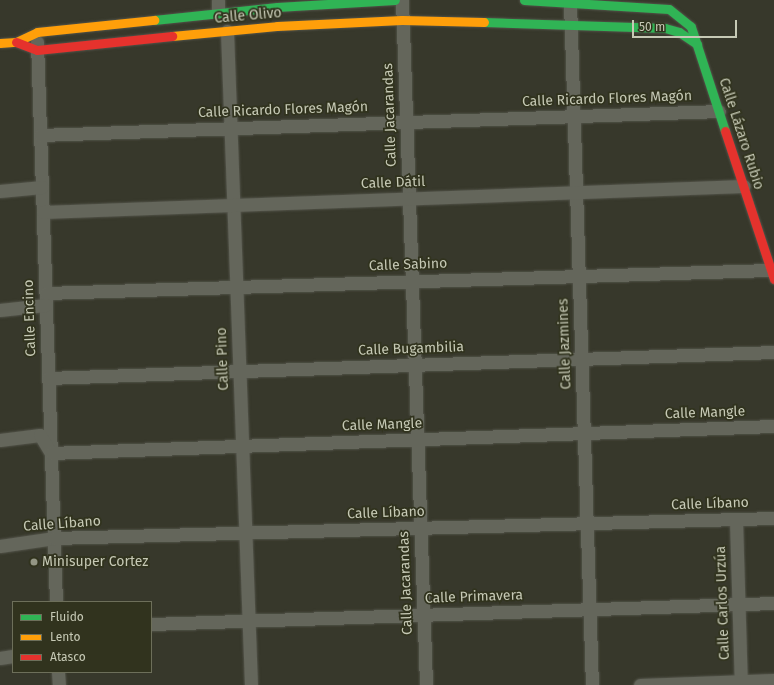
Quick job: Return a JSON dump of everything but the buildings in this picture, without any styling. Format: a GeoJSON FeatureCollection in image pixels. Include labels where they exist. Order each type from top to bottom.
{"type":"FeatureCollection","features":[{"type":"Feature","properties":{"kind":"street"},"geometry":{"type":"LineString","coordinates":[[0,43],[16,42],[37,32],[218,6],[395,0]]}},
{"type":"Feature","properties":{"kind":"street","name":"Calle Jacarandas"},"geometry":{"type":"LineString","coordinates":[[402,0],[426,685]]}},
{"type":"Feature","properties":{"kind":"street","name":"Calle Lázaro Rubio"},"geometry":{"type":"LineString","coordinates":[[524,0],[669,9],[691,27],[773,274]]}},
{"type":"Feature","properties":{"kind":"street","name":"Calle Jazmines"},"geometry":{"type":"LineString","coordinates":[[570,2],[592,685]]}},
{"type":"Feature","properties":{"kind":"street","name":"Calle Olivo"},"geometry":{"type":"LineString","coordinates":[[37,50],[227,31],[402,20],[571,23],[665,28],[680,32],[697,44]]}},
{"type":"Feature","properties":{"kind":"street","name":"Calle Pino"},"geometry":{"type":"LineString","coordinates":[[227,31],[251,685]]}},
{"type":"Feature","properties":{"kind":"street","name":"Calle Encino"},"geometry":{"type":"LineString","coordinates":[[37,32],[56,601]]}},
{"type":"Feature","properties":{"kind":"street"},"geometry":{"type":"LineString","coordinates":[[16,42],[37,50]]}},
{"type":"Feature","properties":{"kind":"street","name":"Calle Ricardo Flores Magón"},"geometry":{"type":"LineString","coordinates":[[40,135],[719,110]]}},
{"type":"Feature","properties":{"kind":"street","name":"Calle Dátil"},"geometry":{"type":"LineString","coordinates":[[43,212],[744,186]]}},
{"type":"Feature","properties":{"kind":"street"},"geometry":{"type":"LineString","coordinates":[[0,191],[42,187]]}},
{"type":"Feature","properties":{"kind":"street","name":"Calle Sabino"},"geometry":{"type":"LineString","coordinates":[[0,310],[46,299],[237,287],[579,276],[773,274]]}},
{"type":"Feature","properties":{"kind":"street","name":"Calle Bugambilia"},"geometry":{"type":"LineString","coordinates":[[48,378],[774,352]]}},
{"type":"Feature","properties":{"kind":"street","name":"Calle Mangle"},"geometry":{"type":"LineString","coordinates":[[51,453],[774,426]]}},
{"type":"Feature","properties":{"kind":"street"},"geometry":{"type":"LineString","coordinates":[[0,440],[40,435],[51,453]]}},
{"type":"Feature","properties":{"kind":"street","name":"Calle Líbano"},"geometry":{"type":"LineString","coordinates":[[0,546],[54,538],[246,534],[774,518]]}},
{"type":"Feature","properties":{"kind":"street","name":"Calle Carlos Urzúa"},"geometry":{"type":"LineString","coordinates":[[736,520],[741,683]]}},
{"type":"Feature","properties":{"kind":"street","name":"Calle Primavera"},"geometry":{"type":"LineString","coordinates":[[152,624],[774,603]]}},
{"type":"Feature","properties":{"kind":"street"},"geometry":{"type":"LineString","coordinates":[[0,658],[12,656]]}},
{"type":"Feature","properties":{"kind":"street"},"geometry":{"type":"LineString","coordinates":[[58,673],[59,685]]}},
{"type":"Feature","properties":{"kind":"street"},"geometry":{"type":"LineString","coordinates":[[640,685],[741,683],[774,680]]}},
{"type":"Feature","properties":{"kind":"traffic: fast"},"geometry":{"type":"LineString","coordinates":[[154,20],[277,7],[395,0]]}},
{"type":"Feature","properties":{"kind":"traffic: fast"},"geometry":{"type":"LineString","coordinates":[[524,0],[669,9],[691,27],[725,131]]}},
{"type":"Feature","properties":{"kind":"traffic: fast"},"geometry":{"type":"LineString","coordinates":[[484,22],[665,28],[679,32],[697,44]]}},
{"type":"Feature","properties":{"kind":"traffic: slow"},"geometry":{"type":"LineString","coordinates":[[0,43],[16,42],[37,32],[154,20]]}},
{"type":"Feature","properties":{"kind":"traffic: slow"},"geometry":{"type":"LineString","coordinates":[[172,36],[277,26],[402,20],[484,22]]}},
{"type":"Feature","properties":{"kind":"traffic: jam"},"geometry":{"type":"LineString","coordinates":[[16,42],[37,50],[172,36]]}},
{"type":"Feature","properties":{"kind":"traffic: jam"},"geometry":{"type":"LineString","coordinates":[[725,131],[774,279]]}},
{"type":"Feature","properties":{"kind":"place","name":"Minisuper Cortez"},"geometry":{"type":"Point","coordinates":[34,562]}}]}
